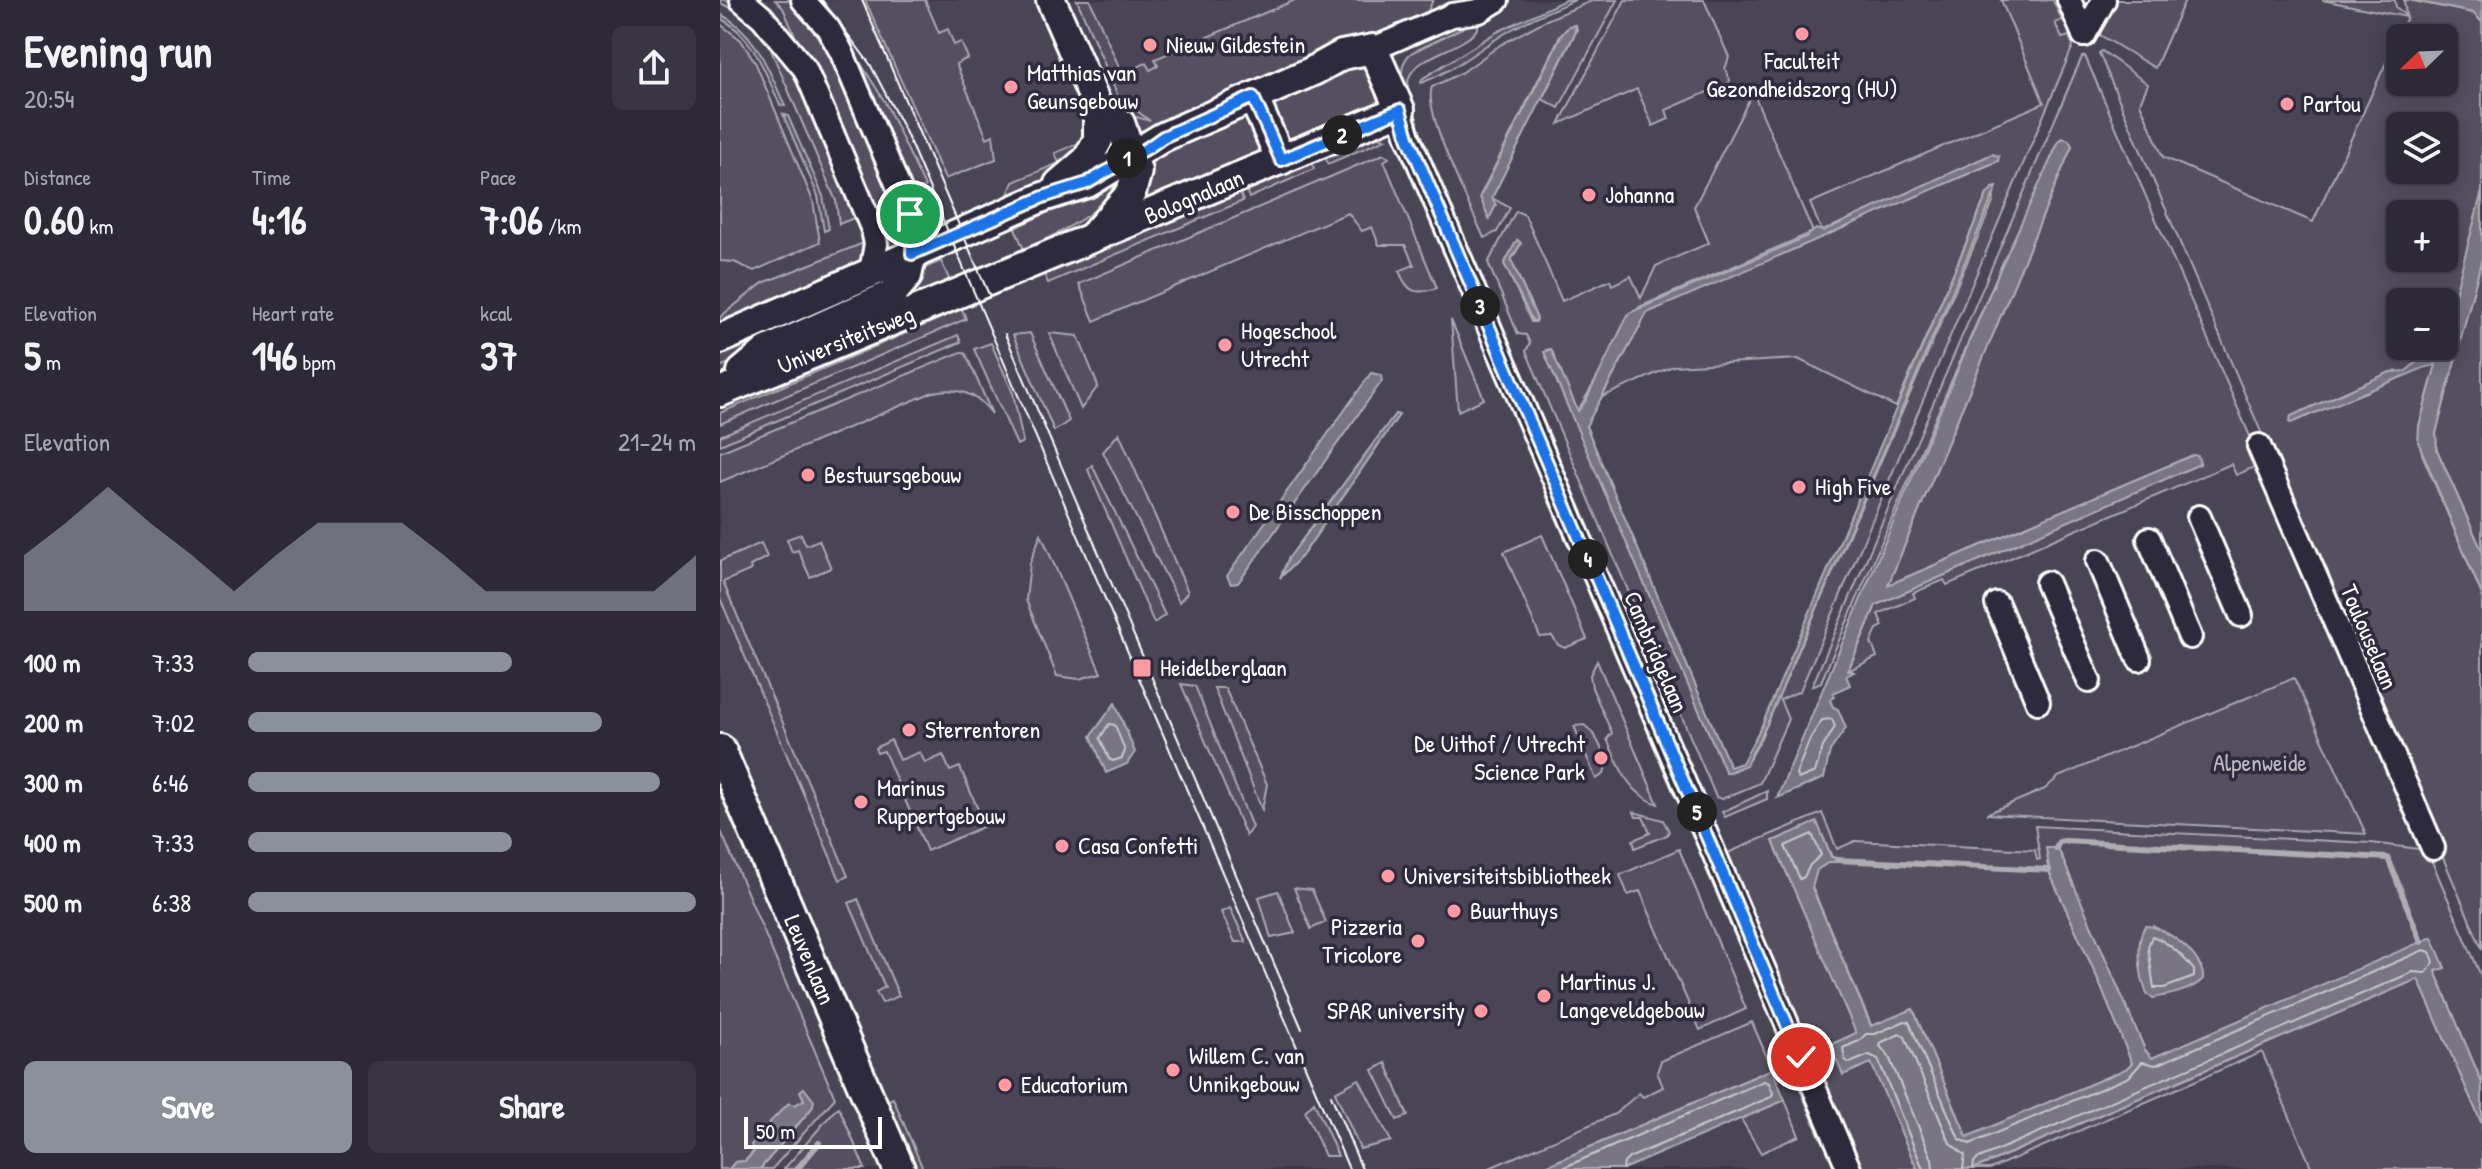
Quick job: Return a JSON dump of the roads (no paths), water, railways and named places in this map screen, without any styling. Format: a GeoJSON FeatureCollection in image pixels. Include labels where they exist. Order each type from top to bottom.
{"type":"FeatureCollection","features":[{"type":"Feature","properties":{"kind":"main road","name":"Leuvenlaan"},"geometry":{"type":"LineString","coordinates":[[720,750],[899,1169]]}},
{"type":"Feature","properties":{"kind":"street"},"geometry":{"type":"LineString","coordinates":[[742,0],[762,17],[805,69],[873,230],[876,244],[871,272]]}},
{"type":"Feature","properties":{"kind":"street"},"geometry":{"type":"LineString","coordinates":[[720,391],[767,351],[891,295],[907,276],[912,254],[910,214],[849,68],[828,28],[803,0]]}},
{"type":"Feature","properties":{"kind":"street"},"geometry":{"type":"LineString","coordinates":[[1043,197],[1087,160],[1098,140],[1098,108],[1051,0]]}},
{"type":"Feature","properties":{"kind":"street"},"geometry":{"type":"LineString","coordinates":[[1043,197],[1087,183],[1135,137],[1163,137],[1313,71],[1342,55],[1373,49],[1448,8],[1479,11],[1497,0]]}},
{"type":"Feature","properties":{"kind":"street"},"geometry":{"type":"LineString","coordinates":[[2069,0],[2084,35],[2104,0]]}},
{"type":"Feature","properties":{"kind":"street"},"geometry":{"type":"LineString","coordinates":[[1373,49],[1400,110]]}},
{"type":"Feature","properties":{"kind":"street"},"geometry":{"type":"LineString","coordinates":[[1253,97],[1281,160]]}},
{"type":"Feature","properties":{"kind":"street"},"geometry":{"type":"LineString","coordinates":[[1093,235],[1131,193],[1137,171],[1120,123],[1098,108]]}},
{"type":"Feature","properties":{"kind":"street","name":"Bolognalaan"},"geometry":{"type":"LineString","coordinates":[[971,288],[1400,110]]}},
{"type":"Feature","properties":{"kind":"street","name":"Cambridgelaan"},"geometry":{"type":"LineString","coordinates":[[1400,110],[1408,137],[1849,1169]]}},
{"type":"Feature","properties":{"kind":"street","name":"Universiteitsweg"},"geometry":{"type":"LineString","coordinates":[[720,339],[1043,197]]}},
{"type":"Feature","properties":{"kind":"street","name":"Universiteitsweg"},"geometry":{"type":"LineString","coordinates":[[720,391],[971,288]]}},
{"type":"Feature","properties":{"kind":"street","name":"Toulouselaan"},"geometry":{"type":"LineString","coordinates":[[2259,446],[2433,848]]}},
{"type":"Feature","properties":{"kind":"street"},"geometry":{"type":"LineString","coordinates":[[2199,517],[2241,615]]}},
{"type":"Feature","properties":{"kind":"street"},"geometry":{"type":"LineString","coordinates":[[2149,539],[2190,637]]}},
{"type":"Feature","properties":{"kind":"street"},"geometry":{"type":"LineString","coordinates":[[2098,561],[2139,659]]}},
{"type":"Feature","properties":{"kind":"street"},"geometry":{"type":"LineString","coordinates":[[2047,583],[2089,681]]}},
{"type":"Feature","properties":{"kind":"street"},"geometry":{"type":"LineString","coordinates":[[1997,604],[2038,702]]}},
{"type":"Feature","properties":{"kind":"water"},"geometry":{"type":"Polygon","coordinates":[[[2410,0],[2482,0],[2482,22],[2473,13],[2410,0]]]}},
{"type":"Feature","properties":{"kind":"water"},"geometry":{"type":"Polygon","coordinates":[[[1576,25],[1574,35],[1492,198],[1496,205],[1489,219],[1480,197],[1561,36],[1569,26],[1576,25]]]}},
{"type":"Feature","properties":{"kind":"water"},"geometry":{"type":"Polygon","coordinates":[[[2063,138],[2069,140],[2072,146],[1888,585],[2193,455],[2198,456],[2200,464],[1876,605],[1848,670],[1854,672],[1846,676],[1850,685],[1833,693],[1834,697],[1830,700],[1833,707],[1838,709],[1846,728],[1830,751],[1824,778],[1777,798],[2000,269],[2063,138]]]}},
{"type":"Feature","properties":{"kind":"water"},"geometry":{"type":"Polygon","coordinates":[[[1992,154],[1999,156],[1998,161],[1647,313],[1586,426],[1730,767],[1742,763],[1762,725],[1987,194],[1997,187],[1767,724],[1746,765],[1726,773],[1544,352],[1551,349],[1578,411],[1629,313],[1806,237],[1816,229],[1823,231],[1992,154]]]}},
{"type":"Feature","properties":{"kind":"water"},"geometry":{"type":"Polygon","coordinates":[[[2482,192],[2482,258],[2458,349],[2456,288],[2482,192]]]}},
{"type":"Feature","properties":{"kind":"water"},"geometry":{"type":"Polygon","coordinates":[[[1517,240],[1521,243],[1511,260],[1537,319],[1533,322],[1504,264],[1517,240]]]}},
{"type":"Feature","properties":{"kind":"water"},"geometry":{"type":"Polygon","coordinates":[[[2419,360],[2455,360],[2436,433],[2437,450],[2482,551],[2482,595],[2418,442],[2419,426],[2436,365],[2289,422],[2291,416],[2390,372],[2406,371],[2419,360]]]}},
{"type":"Feature","properties":{"kind":"water"},"geometry":{"type":"Polygon","coordinates":[[[1371,373],[1381,375],[1382,381],[1238,583],[1231,584],[1227,576],[1371,373]]]}},
{"type":"Feature","properties":{"kind":"water"},"geometry":{"type":"Polygon","coordinates":[[[1395,414],[1399,415],[1302,556],[1280,578],[1288,559],[1395,414]]]}},
{"type":"Feature","properties":{"kind":"water"},"geometry":{"type":"Polygon","coordinates":[[[1115,703],[1135,752],[1127,764],[1106,773],[1091,736],[1115,703]]]}},
{"type":"Feature","properties":{"kind":"water"},"geometry":{"type":"Polygon","coordinates":[[[1817,822],[1831,857],[1838,862],[1829,862],[1817,870],[1812,888],[1871,1026],[1913,1009],[1967,1137],[2126,1069],[2132,1063],[2050,874],[2046,848],[2056,848],[2060,853],[2145,1050],[2152,1058],[2432,937],[2445,968],[2436,971],[2437,976],[2482,1083],[2482,1124],[2418,979],[1973,1169],[1917,1169],[1871,1063],[1843,1075],[1830,1045],[1856,1033],[1773,841],[1817,822]]]}},
{"type":"Feature","properties":{"kind":"water"},"geometry":{"type":"Polygon","coordinates":[[[2145,926],[2163,931],[2183,944],[2198,961],[2203,979],[2193,987],[2173,994],[2153,998],[2147,994],[2140,960],[2140,941],[2145,926]]]}},
{"type":"Feature","properties":{"kind":"water"},"geometry":{"type":"Polygon","coordinates":[[[1772,1069],[1785,1100],[1623,1169],[1539,1169],[1772,1069]]]}},
{"type":"Feature","properties":{"kind":"water"},"geometry":{"type":"Polygon","coordinates":[[[804,1088],[814,1101],[812,1108],[760,1169],[729,1169],[735,1162],[745,1161],[754,1152],[751,1145],[758,1136],[767,1136],[772,1130],[769,1123],[789,1103],[795,1105],[804,1100],[800,1091],[804,1088]]]}},
{"type":"Feature","properties":{"kind":"waterway"},"geometry":{"type":"LineString","coordinates":[[2056,848],[2059,842],[2065,841],[2388,858],[2421,942]]}},
{"type":"Feature","properties":{"kind":"waterway"},"geometry":{"type":"LineString","coordinates":[[1837,860],[2049,870]]}},
{"type":"Feature","properties":{"kind":"waterway"},"geometry":{"type":"LineString","coordinates":[[797,1169],[819,1143]]}},
{"type":"Feature","properties":{"kind":"tram line"},"geometry":{"type":"LineString","coordinates":[[822,0],[870,64],[905,131],[1349,1169]]}},
{"type":"Feature","properties":{"kind":"tram line"},"geometry":{"type":"LineString","coordinates":[[862,0],[990,297]]}},
{"type":"Feature","properties":{"kind":"tram line"},"geometry":{"type":"LineString","coordinates":[[1005,334],[1302,1029]]}},
{"type":"Feature","properties":{"kind":"tram line"},"geometry":{"type":"LineString","coordinates":[[1331,1095],[1362,1169]]}},
{"type":"Feature","properties":{"kind":"place","name":"Faculteit Gezondheidszorg (HU)"},"geometry":{"type":"Point","coordinates":[1802,34]}},
{"type":"Feature","properties":{"kind":"place","name":"Nieuw Gildestein"},"geometry":{"type":"Point","coordinates":[1150,45]}},
{"type":"Feature","properties":{"kind":"place","name":"Matthias van Geunsgebouw"},"geometry":{"type":"Point","coordinates":[1011,87]}},
{"type":"Feature","properties":{"kind":"place","name":"Partou"},"geometry":{"type":"Point","coordinates":[2287,104]}},
{"type":"Feature","properties":{"kind":"place","name":"Johanna"},"geometry":{"type":"Point","coordinates":[1589,195]}},
{"type":"Feature","properties":{"kind":"place","name":"Hogeschool Utrecht"},"geometry":{"type":"Point","coordinates":[1225,345]}},
{"type":"Feature","properties":{"kind":"place","name":"Bestuursgebouw"},"geometry":{"type":"Point","coordinates":[808,475]}},
{"type":"Feature","properties":{"kind":"place","name":"High Five"},"geometry":{"type":"Point","coordinates":[1799,487]}},
{"type":"Feature","properties":{"kind":"place","name":"De Bisschoppen"},"geometry":{"type":"Point","coordinates":[1233,512]}},
{"type":"Feature","properties":{"kind":"place","name":"Heidelberglaan"},"geometry":{"type":"Point","coordinates":[1142,668]}},
{"type":"Feature","properties":{"kind":"place","name":"Sterrentoren"},"geometry":{"type":"Point","coordinates":[909,730]}},
{"type":"Feature","properties":{"kind":"place","name":"De Uithof / Utrecht Science Park"},"geometry":{"type":"Point","coordinates":[1601,758]}},
{"type":"Feature","properties":{"kind":"place","name":"Marinus Ruppertgebouw"},"geometry":{"type":"Point","coordinates":[861,802]}},
{"type":"Feature","properties":{"kind":"place","name":"Casa Confetti"},"geometry":{"type":"Point","coordinates":[1062,846]}},
{"type":"Feature","properties":{"kind":"place","name":"Universiteitsbibliotheek"},"geometry":{"type":"Point","coordinates":[1388,876]}},
{"type":"Feature","properties":{"kind":"place","name":"Buurthuys"},"geometry":{"type":"Point","coordinates":[1454,911]}},
{"type":"Feature","properties":{"kind":"place","name":"Pizzeria Tricolore"},"geometry":{"type":"Point","coordinates":[1418,941]}},
{"type":"Feature","properties":{"kind":"place","name":"Martinus J. Langeveldgebouw"},"geometry":{"type":"Point","coordinates":[1544,996]}},
{"type":"Feature","properties":{"kind":"place","name":"SPAR university"},"geometry":{"type":"Point","coordinates":[1481,1011]}},
{"type":"Feature","properties":{"kind":"place","name":"Willem C. van Unnikgebouw"},"geometry":{"type":"Point","coordinates":[1173,1070]}},
{"type":"Feature","properties":{"kind":"place","name":"Educatorium"},"geometry":{"type":"Point","coordinates":[1005,1085]}},
{"type":"Feature","properties":{"kind":"park label","name":"Alpenweide"},"geometry":{"type":"Point","coordinates":[2260,763]}}]}
